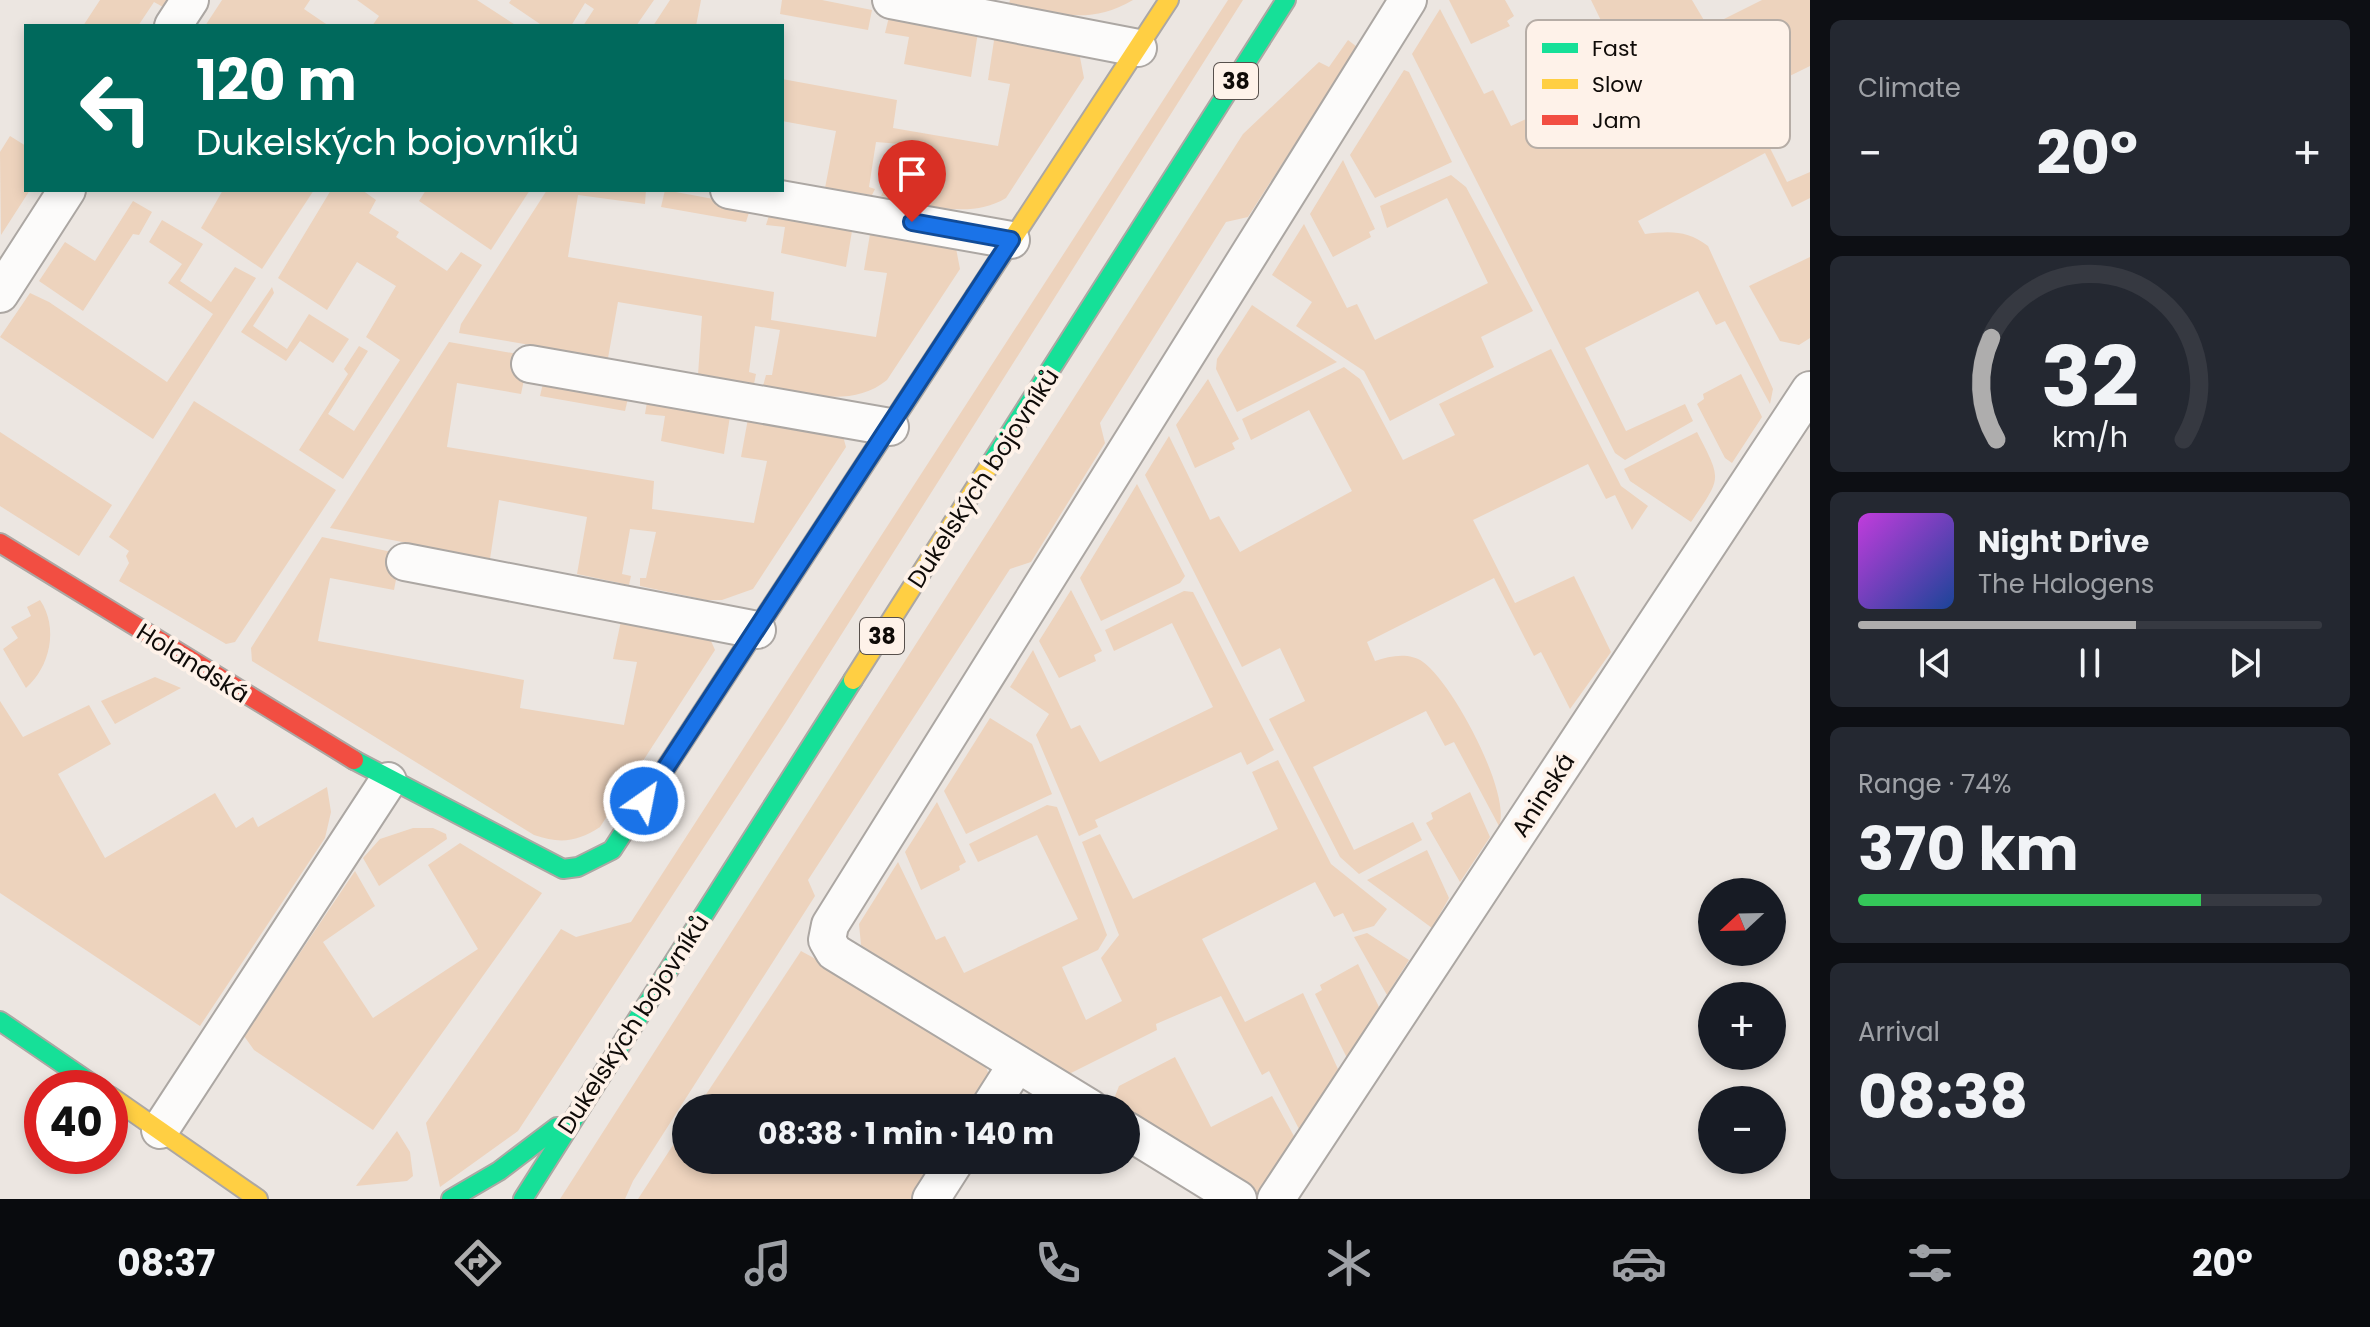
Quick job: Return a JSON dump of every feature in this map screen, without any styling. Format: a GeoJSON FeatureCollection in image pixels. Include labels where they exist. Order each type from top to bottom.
{"type":"FeatureCollection","features":[{"type":"Feature","properties":{"kind":"main road"},"geometry":{"type":"LineString","coordinates":[[388,781],[563,869],[578,867],[612,850],[1169,0]]}},
{"type":"Feature","properties":{"kind":"main road","name":"Dukelských bojovníků"},"geometry":{"type":"LineString","coordinates":[[523,1199],[1286,0]]}},
{"type":"Feature","properties":{"kind":"main road","name":"Holandská"},"geometry":{"type":"LineString","coordinates":[[0,543],[388,781]]}},
{"type":"Feature","properties":{"kind":"main road"},"geometry":{"type":"LineString","coordinates":[[0,1021],[72,1070]]}},
{"type":"Feature","properties":{"kind":"main road"},"geometry":{"type":"LineString","coordinates":[[128,1109],[258,1199]]}},
{"type":"Feature","properties":{"kind":"main road"},"geometry":{"type":"LineString","coordinates":[[451,1199],[499,1171],[578,1111]]}},
{"type":"Feature","properties":{"kind":"main road"},"geometry":{"type":"LineString","coordinates":[[173,1140],[281,1194]]}},
{"type":"Feature","properties":{"kind":"main road"},"geometry":{"type":"LineString","coordinates":[[173,1140],[234,1199]]}},
{"type":"Feature","properties":{"kind":"street"},"geometry":{"type":"LineString","coordinates":[[174,24],[190,0]]}},
{"type":"Feature","properties":{"kind":"street"},"geometry":{"type":"LineString","coordinates":[[891,0],[1138,48]]}},
{"type":"Feature","properties":{"kind":"street"},"geometry":{"type":"LineString","coordinates":[[1067,1094],[834,952],[827,940],[830,925],[1408,0]]}},
{"type":"Feature","properties":{"kind":"street"},"geometry":{"type":"LineString","coordinates":[[0,294],[66,192]]}},
{"type":"Feature","properties":{"kind":"street"},"geometry":{"type":"LineString","coordinates":[[740,192],[1011,240]]}},
{"type":"Feature","properties":{"kind":"street"},"geometry":{"type":"LineString","coordinates":[[530,364],[890,427]]}},
{"type":"Feature","properties":{"kind":"street","name":"Aninská"},"geometry":{"type":"LineString","coordinates":[[1276,1199],[1810,390]]}},
{"type":"Feature","properties":{"kind":"street"},"geometry":{"type":"LineString","coordinates":[[405,562],[757,630]]}},
{"type":"Feature","properties":{"kind":"street"},"geometry":{"type":"LineString","coordinates":[[173,1140],[388,781]]}},
{"type":"Feature","properties":{"kind":"street"},"geometry":{"type":"LineString","coordinates":[[998,1094],[1017,1064]]}},
{"type":"Feature","properties":{"kind":"street"},"geometry":{"type":"LineString","coordinates":[[1140,1139],[1238,1199]]}},
{"type":"Feature","properties":{"kind":"street"},"geometry":{"type":"LineString","coordinates":[[931,1199],[947,1174]]}},
{"type":"Feature","properties":{"kind":"shaded area"},"geometry":{"type":"Polygon","coordinates":[[[100,0],[168,0],[163,7],[154,2],[139,24],[84,24],[100,0]]]}},
{"type":"Feature","properties":{"kind":"shaded area"},"geometry":{"type":"Polygon","coordinates":[[[222,0],[310,0],[304,9],[326,24],[206,24],[222,0]]]}},
{"type":"Feature","properties":{"kind":"shaded area"},"geometry":{"type":"Polygon","coordinates":[[[357,0],[477,0],[514,24],[373,24],[379,16],[357,0]]]}},
{"type":"Feature","properties":{"kind":"shaded area"},"geometry":{"type":"Polygon","coordinates":[[[511,0],[654,0],[637,24],[584,24],[594,9],[585,3],[572,24],[540,24],[509,3],[511,0]]]}},
{"type":"Feature","properties":{"kind":"shaded area"},"geometry":{"type":"Polygon","coordinates":[[[670,0],[701,0],[696,24],[654,24],[670,0]]]}},
{"type":"Feature","properties":{"kind":"shaded area"},"geometry":{"type":"Polygon","coordinates":[[[782,0],[822,0],[872,10],[868,30],[780,14],[782,0]]]}},
{"type":"Feature","properties":{"kind":"shaded area"},"geometry":{"type":"Polygon","coordinates":[[[1010,0],[1133,0],[1102,13],[1072,15],[1009,4],[1010,0]]]}},
{"type":"Feature","properties":{"kind":"shaded area"},"geometry":{"type":"Polygon","coordinates":[[[1228,0],[1243,0],[786,722],[518,1131],[440,1187],[426,1123],[561,929],[576,937],[631,922],[1228,0]]]}},
{"type":"Feature","properties":{"kind":"shaded area"},"geometry":{"type":"Polygon","coordinates":[[[1449,0],[1505,0],[1514,16],[1507,21],[1510,26],[1471,44],[1449,0]]]}},
{"type":"Feature","properties":{"kind":"shaded area"},"geometry":{"type":"Polygon","coordinates":[[[1591,0],[1692,0],[1704,20],[1601,20],[1591,0]]]}},
{"type":"Feature","properties":{"kind":"shaded area"},"geometry":{"type":"Polygon","coordinates":[[[1762,0],[1810,0],[1810,66],[1790,76],[1790,20],[1722,20],[1762,0]]]}},
{"type":"Feature","properties":{"kind":"shaded area"},"geometry":{"type":"Polygon","coordinates":[[[1440,9],[1484,94],[1493,90],[1511,126],[1526,119],[1526,148],[1770,148],[1787,182],[1810,172],[1810,198],[1792,207],[1765,153],[1638,221],[1645,234],[1678,233],[1708,246],[1773,389],[1770,404],[1725,321],[1716,325],[1698,291],[1585,348],[1626,431],[1685,404],[1693,421],[1625,460],[1615,453],[1412,54],[1440,9]]]}},
{"type":"Feature","properties":{"kind":"shaded area"},"geometry":{"type":"Polygon","coordinates":[[[890,13],[978,32],[971,77],[904,64],[909,37],[885,33],[890,13]]]}},
{"type":"Feature","properties":{"kind":"shaded area"},"geometry":{"type":"Polygon","coordinates":[[[995,34],[1079,52],[1084,78],[1006,198],[991,205],[945,208],[881,196],[884,190],[893,191],[900,144],[876,142],[869,187],[875,189],[872,195],[825,188],[836,131],[784,121],[784,79],[897,100],[893,128],[998,146],[1010,84],[988,80],[995,34]]]}},
{"type":"Feature","properties":{"kind":"shaded area"},"geometry":{"type":"Polygon","coordinates":[[[1348,40],[1357,47],[1248,217],[1226,222],[1100,423],[1105,443],[1031,562],[1010,569],[808,880],[815,896],[689,1094],[672,1094],[672,1120],[625,1199],[560,1199],[1243,134],[1319,62],[1329,67],[1348,40]]]}},
{"type":"Feature","properties":{"kind":"shaded area"},"geometry":{"type":"Polygon","coordinates":[[[1404,70],[1409,72],[1452,162],[1375,198],[1350,155],[1404,70]]]}},
{"type":"Feature","properties":{"kind":"shaded area"},"geometry":{"type":"Polygon","coordinates":[[[10,136],[24,145],[24,192],[29,192],[1,235],[0,152],[10,136]]]}},
{"type":"Feature","properties":{"kind":"shaded area"},"geometry":{"type":"Polygon","coordinates":[[[1343,160],[1375,229],[1369,232],[1371,237],[1333,257],[1310,214],[1343,160]]]}},
{"type":"Feature","properties":{"kind":"shaded area"},"geometry":{"type":"Polygon","coordinates":[[[1451,175],[1466,187],[1533,311],[1481,337],[1494,367],[1390,421],[1364,371],[1296,326],[1312,302],[1272,275],[1304,224],[1347,308],[1357,304],[1375,340],[1488,283],[1447,198],[1387,228],[1380,206],[1451,175]]]}},
{"type":"Feature","properties":{"kind":"shaded area"},"geometry":{"type":"Polygon","coordinates":[[[222,192],[313,192],[262,269],[201,228],[222,192]]]}},
{"type":"Feature","properties":{"kind":"shaded area"},"geometry":{"type":"Polygon","coordinates":[[[330,192],[365,192],[376,200],[369,213],[399,232],[396,237],[447,271],[461,252],[482,265],[343,479],[299,450],[348,374],[344,369],[359,346],[368,351],[328,414],[354,431],[400,360],[366,337],[396,286],[357,262],[327,310],[278,278],[330,192]]]}},
{"type":"Feature","properties":{"kind":"shaded area"},"geometry":{"type":"Polygon","coordinates":[[[425,192],[529,192],[491,250],[419,201],[425,192]]]}},
{"type":"Feature","properties":{"kind":"shaded area"},"geometry":{"type":"Polygon","coordinates":[[[546,192],[646,192],[645,204],[578,195],[568,257],[774,292],[771,320],[876,337],[887,273],[864,270],[871,228],[955,243],[960,269],[887,380],[873,389],[843,396],[811,395],[763,386],[766,375],[772,375],[780,330],[755,326],[749,372],[756,374],[754,384],[698,375],[702,316],[618,302],[608,358],[459,333],[461,324],[546,192]]]}},
{"type":"Feature","properties":{"kind":"shaded area"},"geometry":{"type":"Polygon","coordinates":[[[665,192],[751,206],[746,222],[661,207],[665,192]]]}},
{"type":"Feature","properties":{"kind":"shaded area"},"geometry":{"type":"Polygon","coordinates":[[[133,201],[152,212],[139,235],[133,234],[83,311],[39,281],[65,242],[95,261],[133,201]]]}},
{"type":"Feature","properties":{"kind":"shaded area"},"geometry":{"type":"Polygon","coordinates":[[[771,209],[853,225],[846,267],[781,253],[785,227],[766,225],[771,209]]]}},
{"type":"Feature","properties":{"kind":"shaded area"},"geometry":{"type":"Polygon","coordinates":[[[162,220],[203,244],[180,281],[211,302],[235,267],[256,278],[153,439],[0,337],[30,293],[49,302],[167,382],[213,314],[168,283],[182,264],[149,242],[162,220]]]}},
{"type":"Feature","properties":{"kind":"shaded area"},"geometry":{"type":"Polygon","coordinates":[[[1810,257],[1810,338],[1799,345],[1780,341],[1749,286],[1810,257]]]}},
{"type":"Feature","properties":{"kind":"shaded area"},"geometry":{"type":"Polygon","coordinates":[[[272,287],[274,293],[253,326],[287,349],[309,314],[349,339],[333,363],[300,341],[286,361],[241,332],[272,287]]]}},
{"type":"Feature","properties":{"kind":"shaded area"},"geometry":{"type":"Polygon","coordinates":[[[1252,305],[1337,362],[1237,412],[1216,369],[1217,359],[1252,305]]]}},
{"type":"Feature","properties":{"kind":"shaded area"},"geometry":{"type":"Polygon","coordinates":[[[449,342],[529,356],[521,394],[457,383],[447,447],[654,481],[652,509],[754,523],[767,461],[741,457],[749,413],[841,429],[846,447],[753,589],[722,600],[706,600],[640,586],[640,578],[646,578],[656,532],[630,529],[622,574],[631,576],[629,585],[577,574],[587,517],[499,500],[490,559],[330,528],[449,342]]]}},
{"type":"Feature","properties":{"kind":"shaded area"},"geometry":{"type":"Polygon","coordinates":[[[1551,349],[1621,486],[1648,506],[1632,530],[1615,495],[1606,499],[1588,464],[1473,520],[1515,603],[1574,576],[1611,652],[1570,709],[1541,652],[1534,656],[1494,578],[1367,642],[1375,661],[1393,656],[1412,657],[1435,673],[1477,740],[1497,790],[1501,811],[1499,826],[1454,742],[1445,746],[1426,711],[1313,767],[1354,850],[1413,822],[1422,840],[1359,874],[1340,857],[1269,719],[1305,701],[1280,648],[1242,667],[1145,475],[1169,436],[1210,520],[1219,516],[1240,552],[1352,491],[1309,410],[1251,440],[1242,419],[1344,367],[1360,379],[1403,460],[1455,435],[1439,404],[1551,349]]]}},
{"type":"Feature","properties":{"kind":"shaded area"},"geometry":{"type":"Polygon","coordinates":[[[1741,374],[1762,417],[1732,463],[1725,458],[1697,404],[1704,399],[1703,394],[1741,374]]]}},
{"type":"Feature","properties":{"kind":"shaded area"},"geometry":{"type":"Polygon","coordinates":[[[544,379],[629,394],[625,411],[540,396],[544,379]]]}},
{"type":"Feature","properties":{"kind":"shaded area"},"geometry":{"type":"Polygon","coordinates":[[[1208,379],[1239,439],[1232,443],[1235,449],[1195,468],[1176,425],[1208,379]]]}},
{"type":"Feature","properties":{"kind":"shaded area"},"geometry":{"type":"Polygon","coordinates":[[[648,396],[731,410],[724,454],[661,441],[665,416],[645,414],[648,396]]]}},
{"type":"Feature","properties":{"kind":"shaded area"},"geometry":{"type":"Polygon","coordinates":[[[194,401],[336,490],[235,642],[226,644],[119,581],[129,563],[126,556],[129,551],[109,537],[194,401]]]}},
{"type":"Feature","properties":{"kind":"shaded area"},"geometry":{"type":"Polygon","coordinates":[[[0,432],[112,505],[79,556],[0,506],[0,432]]]}},
{"type":"Feature","properties":{"kind":"shaded area"},"geometry":{"type":"Polygon","coordinates":[[[1697,432],[1711,460],[1715,478],[1709,495],[1691,522],[1630,481],[1624,469],[1697,432]]]}},
{"type":"Feature","properties":{"kind":"shaded area"},"geometry":{"type":"Polygon","coordinates":[[[1137,484],[1185,576],[1180,583],[1101,621],[1080,578],[1137,484]]]}},
{"type":"Feature","properties":{"kind":"shaded area"},"geometry":{"type":"Polygon","coordinates":[[[322,537],[401,554],[394,590],[330,578],[318,641],[524,680],[520,708],[624,725],[637,662],[613,659],[622,616],[707,632],[715,650],[600,827],[568,840],[543,838],[252,661],[251,648],[322,537]]]}},
{"type":"Feature","properties":{"kind":"shaded area"},"geometry":{"type":"Polygon","coordinates":[[[1071,590],[1102,651],[1094,655],[1096,661],[1059,678],[1039,641],[1071,590]]]}},
{"type":"Feature","properties":{"kind":"shaded area"},"geometry":{"type":"Polygon","coordinates":[[[1184,591],[1193,592],[1274,750],[1247,765],[1241,752],[1095,820],[1098,827],[1079,836],[1036,735],[1049,714],[1010,687],[1033,650],[1071,729],[1080,725],[1100,762],[1213,707],[1172,623],[1114,651],[1105,630],[1184,591]]]}},
{"type":"Feature","properties":{"kind":"shaded area"},"geometry":{"type":"Polygon","coordinates":[[[40,600],[49,623],[49,647],[41,669],[26,688],[3,649],[18,638],[11,627],[31,616],[27,607],[40,600]]]}},
{"type":"Feature","properties":{"kind":"shaded area"},"geometry":{"type":"Polygon","coordinates":[[[155,677],[181,688],[115,724],[101,701],[155,677]]]}},
{"type":"Feature","properties":{"kind":"shaded area"},"geometry":{"type":"Polygon","coordinates":[[[0,701],[23,737],[89,705],[111,744],[58,774],[105,858],[215,793],[236,828],[253,817],[258,827],[327,787],[331,812],[325,838],[200,1026],[0,893],[0,701]]]}},
{"type":"Feature","properties":{"kind":"shaded area"},"geometry":{"type":"Polygon","coordinates":[[[990,718],[1032,744],[1052,794],[966,834],[944,791],[990,718]]]}},
{"type":"Feature","properties":{"kind":"shaded area"},"geometry":{"type":"Polygon","coordinates":[[[1278,760],[1331,864],[1387,909],[1374,926],[1353,932],[1343,913],[1334,917],[1315,882],[1202,939],[1245,1022],[1303,993],[1338,1069],[1300,1131],[1269,1071],[1262,1075],[1221,996],[1156,1024],[1157,1030],[1065,1076],[861,945],[859,924],[898,862],[936,940],[945,936],[964,973],[1078,919],[1037,835],[978,862],[969,844],[1047,805],[1057,807],[1107,935],[1098,950],[1062,967],[1086,1020],[1122,1001],[1101,958],[1119,935],[1082,842],[1100,834],[1133,899],[1278,829],[1252,772],[1278,760]]]}},
{"type":"Feature","properties":{"kind":"shaded area"},"geometry":{"type":"Polygon","coordinates":[[[1470,792],[1490,837],[1460,882],[1426,823],[1433,819],[1431,813],[1470,792]]]}},
{"type":"Feature","properties":{"kind":"shaded area"},"geometry":{"type":"Polygon","coordinates":[[[937,802],[966,862],[959,866],[960,870],[921,890],[905,852],[937,802]]]}},
{"type":"Feature","properties":{"kind":"shaded area"},"geometry":{"type":"Polygon","coordinates":[[[413,828],[433,828],[446,834],[447,839],[379,886],[363,858],[380,839],[413,828]]]}},
{"type":"Feature","properties":{"kind":"shaded area"},"geometry":{"type":"Polygon","coordinates":[[[460,843],[542,893],[373,1130],[254,1050],[244,1036],[355,871],[375,906],[323,942],[373,1018],[478,949],[428,865],[460,843]]]}},
{"type":"Feature","properties":{"kind":"shaded area"},"geometry":{"type":"Polygon","coordinates":[[[1427,850],[1449,898],[1432,928],[1367,880],[1427,850]]]}},
{"type":"Feature","properties":{"kind":"shaded area"},"geometry":{"type":"Polygon","coordinates":[[[1367,933],[1409,960],[1387,995],[1354,937],[1367,933]]]}},
{"type":"Feature","properties":{"kind":"shaded area"},"geometry":{"type":"Polygon","coordinates":[[[801,951],[891,1000],[982,1057],[989,1075],[980,1094],[706,1094],[801,951]]]}},
{"type":"Feature","properties":{"kind":"shaded area"},"geometry":{"type":"Polygon","coordinates":[[[1358,964],[1379,1007],[1347,1058],[1315,994],[1322,990],[1320,985],[1358,964]]]}},
{"type":"Feature","properties":{"kind":"shaded area"},"geometry":{"type":"Polygon","coordinates":[[[1175,1057],[1211,1127],[1272,1096],[1295,1138],[1258,1193],[1140,1121],[1140,1094],[1116,1094],[1119,1086],[1175,1057]]]}},
{"type":"Feature","properties":{"kind":"shaded area"},"geometry":{"type":"Polygon","coordinates":[[[397,1131],[410,1152],[413,1176],[407,1181],[356,1186],[397,1131]]]}},
{"type":"Feature","properties":{"kind":"shaded area"},"geometry":{"type":"Polygon","coordinates":[[[672,1147],[672,1174],[931,1174],[914,1199],[638,1199],[672,1147]]]}},
{"type":"Feature","properties":{"kind":"traffic: fast"},"geometry":{"type":"LineString","coordinates":[[991,463],[1286,0]]}},
{"type":"Feature","properties":{"kind":"traffic: fast"},"geometry":{"type":"LineString","coordinates":[[354,760],[563,869],[578,867],[612,850],[975,296]]}},
{"type":"Feature","properties":{"kind":"traffic: fast"},"geometry":{"type":"LineString","coordinates":[[523,1199],[853,680]]}},
{"type":"Feature","properties":{"kind":"traffic: fast"},"geometry":{"type":"LineString","coordinates":[[0,1021],[72,1070]]}},
{"type":"Feature","properties":{"kind":"traffic: fast"},"geometry":{"type":"LineString","coordinates":[[451,1199],[499,1171],[557,1127]]}},
{"type":"Feature","properties":{"kind":"traffic: slow"},"geometry":{"type":"LineString","coordinates":[[975,296],[1169,0]]}},
{"type":"Feature","properties":{"kind":"traffic: slow"},"geometry":{"type":"LineString","coordinates":[[853,680],[991,463]]}},
{"type":"Feature","properties":{"kind":"traffic: slow"},"geometry":{"type":"LineString","coordinates":[[128,1109],[258,1199]]}},
{"type":"Feature","properties":{"kind":"traffic: jam"},"geometry":{"type":"LineString","coordinates":[[0,543],[354,760]]}},
{"type":"Feature","properties":{"kind":"route"},"geometry":{"type":"LineString","coordinates":[[644,801],[1011,240],[912,222]]}}]}
